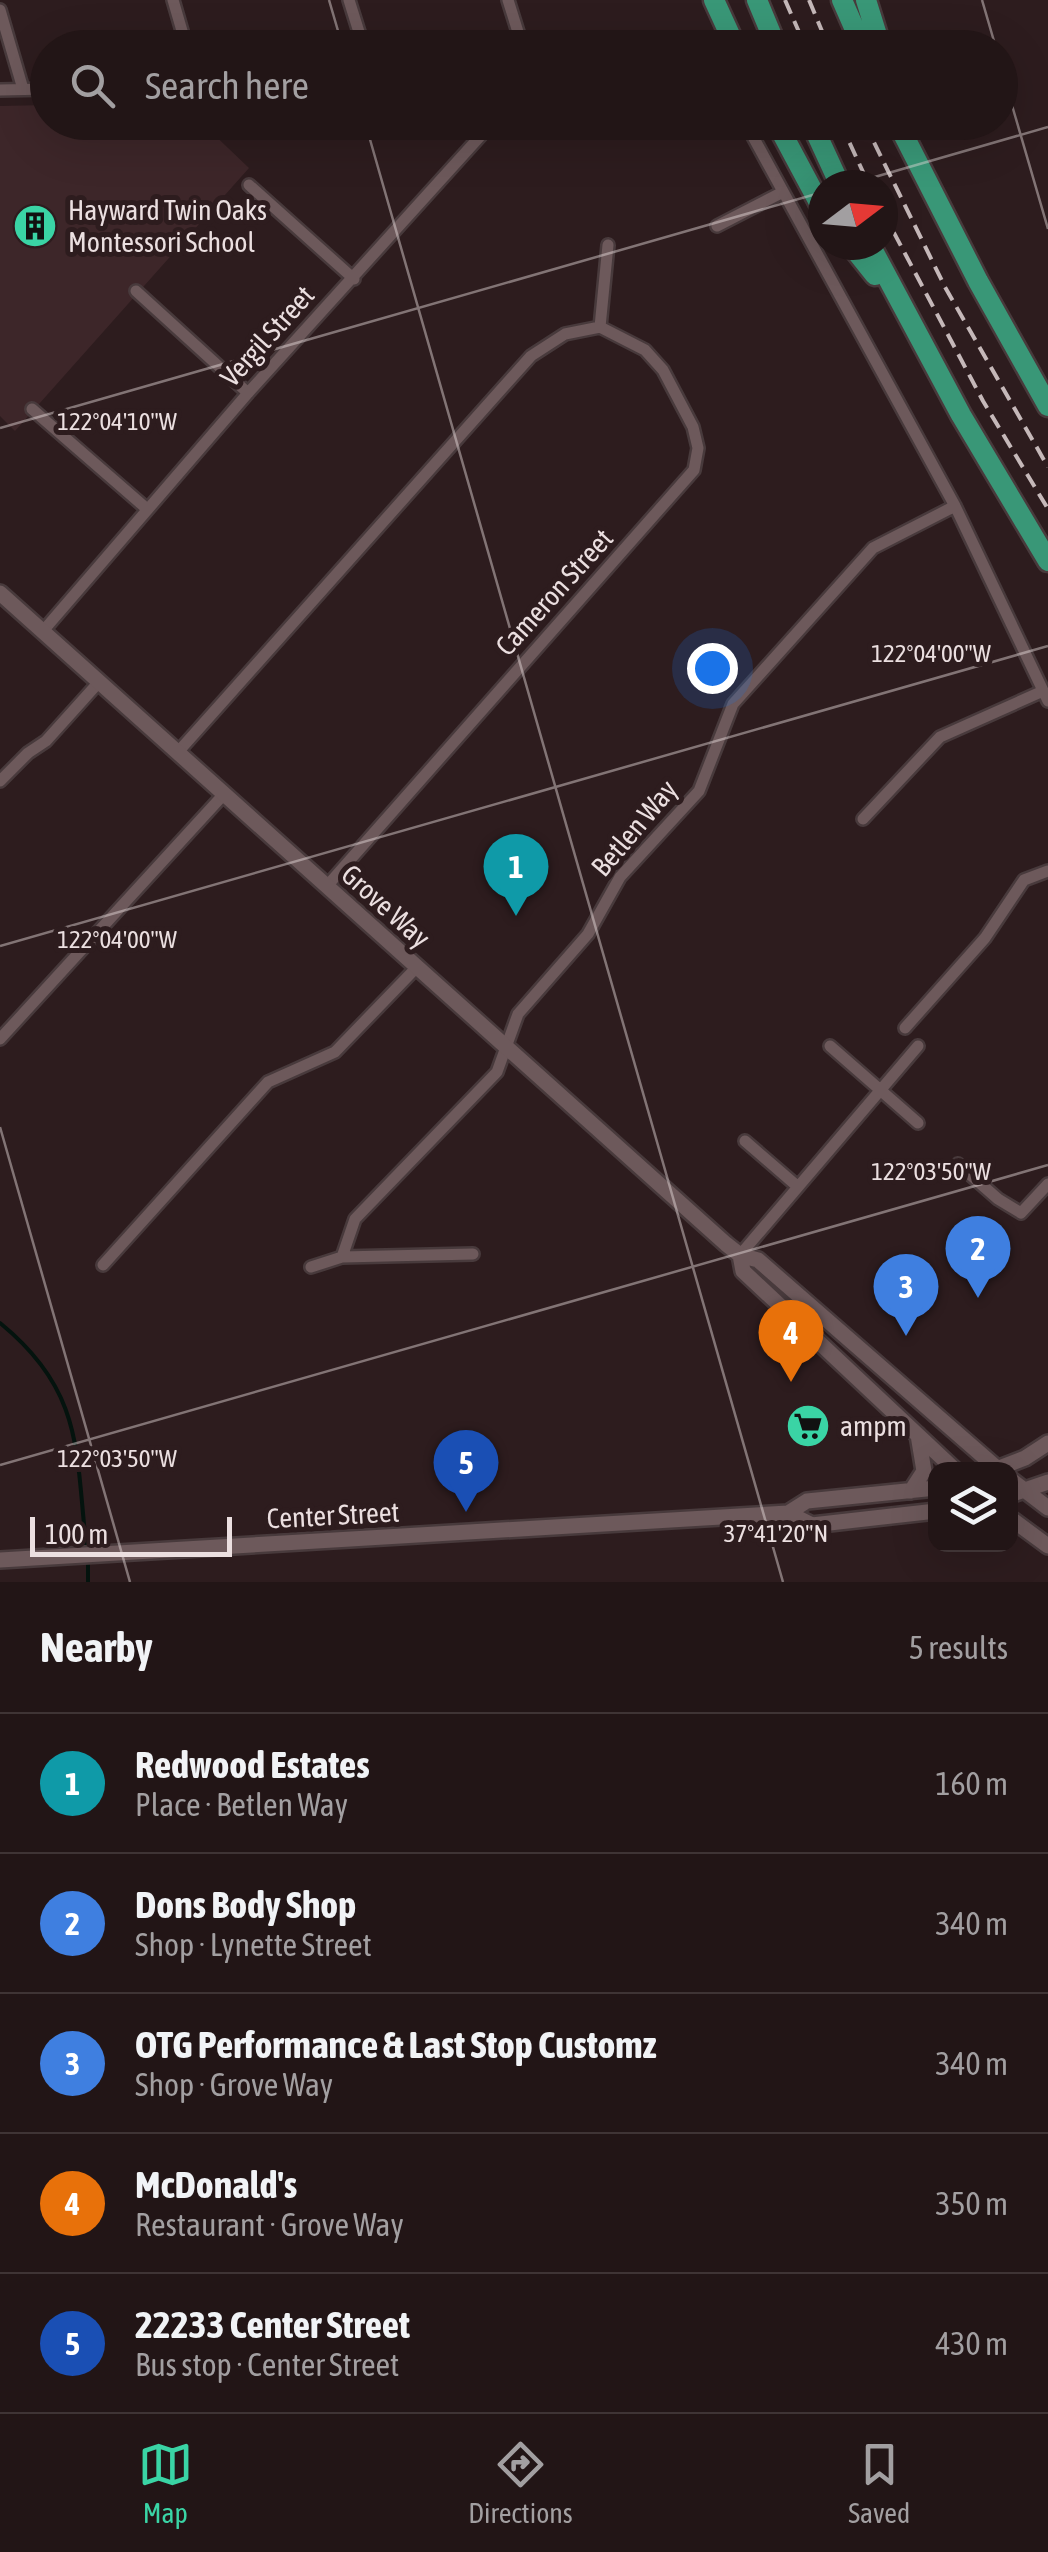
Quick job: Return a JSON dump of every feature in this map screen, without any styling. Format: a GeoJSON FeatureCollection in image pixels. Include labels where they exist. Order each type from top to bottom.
{"type":"FeatureCollection","features":[{"type":"Feature","properties":{"kind":"highway"},"geometry":{"type":"LineString","coordinates":[[714,0],[728,30]]}},
{"type":"Feature","properties":{"kind":"highway"},"geometry":{"type":"LineString","coordinates":[[756,0],[769,30]]}},
{"type":"Feature","properties":{"kind":"highway"},"geometry":{"type":"LineString","coordinates":[[842,0],[855,30]]}},
{"type":"Feature","properties":{"kind":"highway"},"geometry":{"type":"LineString","coordinates":[[866,0],[875,30]]}},
{"type":"Feature","properties":{"kind":"highway"},"geometry":{"type":"LineString","coordinates":[[786,140],[808,182]]}},
{"type":"Feature","properties":{"kind":"highway"},"geometry":{"type":"LineString","coordinates":[[819,140],[833,170]]}},
{"type":"Feature","properties":{"kind":"highway"},"geometry":{"type":"LineString","coordinates":[[907,140],[978,281],[1048,406]]}},
{"type":"Feature","properties":{"kind":"highway"},"geometry":{"type":"LineString","coordinates":[[863,260],[904,311]]}},
{"type":"Feature","properties":{"kind":"highway"},"geometry":{"type":"LineString","coordinates":[[878,260],[1048,560]]}},
{"type":"Feature","properties":{"kind":"main road","name":"Grove Way"},"geometry":{"type":"LineString","coordinates":[[0,593],[740,1254],[758,1260],[989,1462]]}},
{"type":"Feature","properties":{"kind":"main road","name":"Grove Way"},"geometry":{"type":"LineString","coordinates":[[740,1254],[744,1272],[947,1462]]}},
{"type":"Feature","properties":{"kind":"main road"},"geometry":{"type":"LineString","coordinates":[[911,1491],[924,1471],[918,1435]]}},
{"type":"Feature","properties":{"kind":"main road"},"geometry":{"type":"LineString","coordinates":[[1015,1462],[1048,1443]]}},
{"type":"Feature","properties":{"kind":"main road"},"geometry":{"type":"LineString","coordinates":[[1019,1493],[1048,1482]]}},
{"type":"Feature","properties":{"kind":"main road","name":"Center Street"},"geometry":{"type":"LineString","coordinates":[[0,1560],[788,1512],[807,1501],[928,1489]]}},
{"type":"Feature","properties":{"kind":"main road"},"geometry":{"type":"LineString","coordinates":[[1019,1493],[1048,1508]]}},
{"type":"Feature","properties":{"kind":"main road","name":"Center Street"},"geometry":{"type":"LineString","coordinates":[[788,1512],[812,1525],[928,1512]]}},
{"type":"Feature","properties":{"kind":"main road"},"geometry":{"type":"LineString","coordinates":[[1018,1524],[1048,1546]]}},
{"type":"Feature","properties":{"kind":"street"},"geometry":{"type":"LineString","coordinates":[[173,0],[182,30]]}},
{"type":"Feature","properties":{"kind":"street"},"geometry":{"type":"LineString","coordinates":[[349,0],[358,30]]}},
{"type":"Feature","properties":{"kind":"street"},"geometry":{"type":"LineString","coordinates":[[508,0],[517,30]]}},
{"type":"Feature","properties":{"kind":"street"},"geometry":{"type":"LineString","coordinates":[[0,10],[23,89]]}},
{"type":"Feature","properties":{"kind":"street"},"geometry":{"type":"LineString","coordinates":[[0,90],[30,89]]}},
{"type":"Feature","properties":{"kind":"street","name":"Vergil Street"},"geometry":{"type":"LineString","coordinates":[[43,631],[248,393],[477,140]]}},
{"type":"Feature","properties":{"kind":"street"},"geometry":{"type":"LineString","coordinates":[[754,140],[955,506],[1046,696],[940,736],[863,819]]}},
{"type":"Feature","properties":{"kind":"street"},"geometry":{"type":"LineString","coordinates":[[249,186],[354,279]]}},
{"type":"Feature","properties":{"kind":"street"},"geometry":{"type":"LineString","coordinates":[[717,226],[781,193]]}},
{"type":"Feature","properties":{"kind":"street"},"geometry":{"type":"LineString","coordinates":[[178,752],[531,356],[565,334],[600,327],[608,245]]}},
{"type":"Feature","properties":{"kind":"street"},"geometry":{"type":"LineString","coordinates":[[136,291],[248,393]]}},
{"type":"Feature","properties":{"kind":"street","name":"Cameron Street"},"geometry":{"type":"LineString","coordinates":[[328,886],[694,470],[698,448],[693,427],[662,370],[644,350],[600,327]]}},
{"type":"Feature","properties":{"kind":"street"},"geometry":{"type":"LineString","coordinates":[[32,409],[147,509]]}},
{"type":"Feature","properties":{"kind":"street","name":"Betlen Way"},"geometry":{"type":"LineString","coordinates":[[342,1257],[355,1220],[497,1072],[518,1014],[588,934],[620,878],[699,791],[733,704],[873,548],[955,506]]}},
{"type":"Feature","properties":{"kind":"street"},"geometry":{"type":"LineString","coordinates":[[0,781],[28,752],[46,742],[99,682]]}},
{"type":"Feature","properties":{"kind":"street"},"geometry":{"type":"LineString","coordinates":[[0,1039],[225,793]]}},
{"type":"Feature","properties":{"kind":"street"},"geometry":{"type":"LineString","coordinates":[[906,1028],[985,938],[1024,880],[1048,871]]}},
{"type":"Feature","properties":{"kind":"street"},"geometry":{"type":"LineString","coordinates":[[103,1265],[268,1082],[335,1052],[417,967]]}},
{"type":"Feature","properties":{"kind":"street"},"geometry":{"type":"LineString","coordinates":[[830,1046],[918,1123]]}},
{"type":"Feature","properties":{"kind":"street"},"geometry":{"type":"LineString","coordinates":[[740,1254],[918,1046]]}},
{"type":"Feature","properties":{"kind":"street"},"geometry":{"type":"LineString","coordinates":[[745,1141],[796,1186]]}},
{"type":"Feature","properties":{"kind":"street"},"geometry":{"type":"LineString","coordinates":[[958,1164],[998,1200],[1021,1213],[1048,1184]]}},
{"type":"Feature","properties":{"kind":"street"},"geometry":{"type":"LineString","coordinates":[[311,1266],[342,1257],[473,1254]]}},
{"type":"Feature","properties":{"kind":"shaded area"},"geometry":{"type":"Polygon","coordinates":[[[30,105],[30,140],[220,140],[249,168],[15,431],[0,416],[0,106],[30,105]]]}},
{"type":"Feature","properties":{"kind":"waterway"},"geometry":{"type":"LineString","coordinates":[[0,1323],[28,1349],[62,1401],[77,1455],[87,1552]]}},
{"type":"Feature","properties":{"kind":"waterway"},"geometry":{"type":"LineString","coordinates":[[88,1562],[88,1582]]}},
{"type":"Feature","properties":{"kind":"railway"},"geometry":{"type":"LineString","coordinates":[[785,0],[798,30]]}},
{"type":"Feature","properties":{"kind":"railway"},"geometry":{"type":"LineString","coordinates":[[809,0],[822,30]]}},
{"type":"Feature","properties":{"kind":"railway"},"geometry":{"type":"LineString","coordinates":[[848,140],[862,170]]}},
{"type":"Feature","properties":{"kind":"railway"},"geometry":{"type":"LineString","coordinates":[[873,140],[945,287],[1048,467]]}},
{"type":"Feature","properties":{"kind":"railway"},"geometry":{"type":"LineString","coordinates":[[898,240],[983,401],[1048,509]]}},
{"type":"Feature","properties":{"kind":"place","name":"Hayward Twin Oaks Montessori School"},"geometry":{"type":"Point","coordinates":[35,226]}},
{"type":"Feature","properties":{"kind":"place","name":"Redwood Estates"},"geometry":{"type":"Point","coordinates":[516,916]}},
{"type":"Feature","properties":{"kind":"place","name":"Dons Body Shop"},"geometry":{"type":"Point","coordinates":[978,1298]}},
{"type":"Feature","properties":{"kind":"place","name":"OTG Performance & Last Stop Customz"},"geometry":{"type":"Point","coordinates":[906,1336]}},
{"type":"Feature","properties":{"kind":"place","name":"McDonald's"},"geometry":{"type":"Point","coordinates":[791,1382]}},
{"type":"Feature","properties":{"kind":"place","name":"ampm"},"geometry":{"type":"Point","coordinates":[808,1426]}},
{"type":"Feature","properties":{"kind":"place","name":"22233 Center Street"},"geometry":{"type":"Point","coordinates":[466,1512]}}]}
